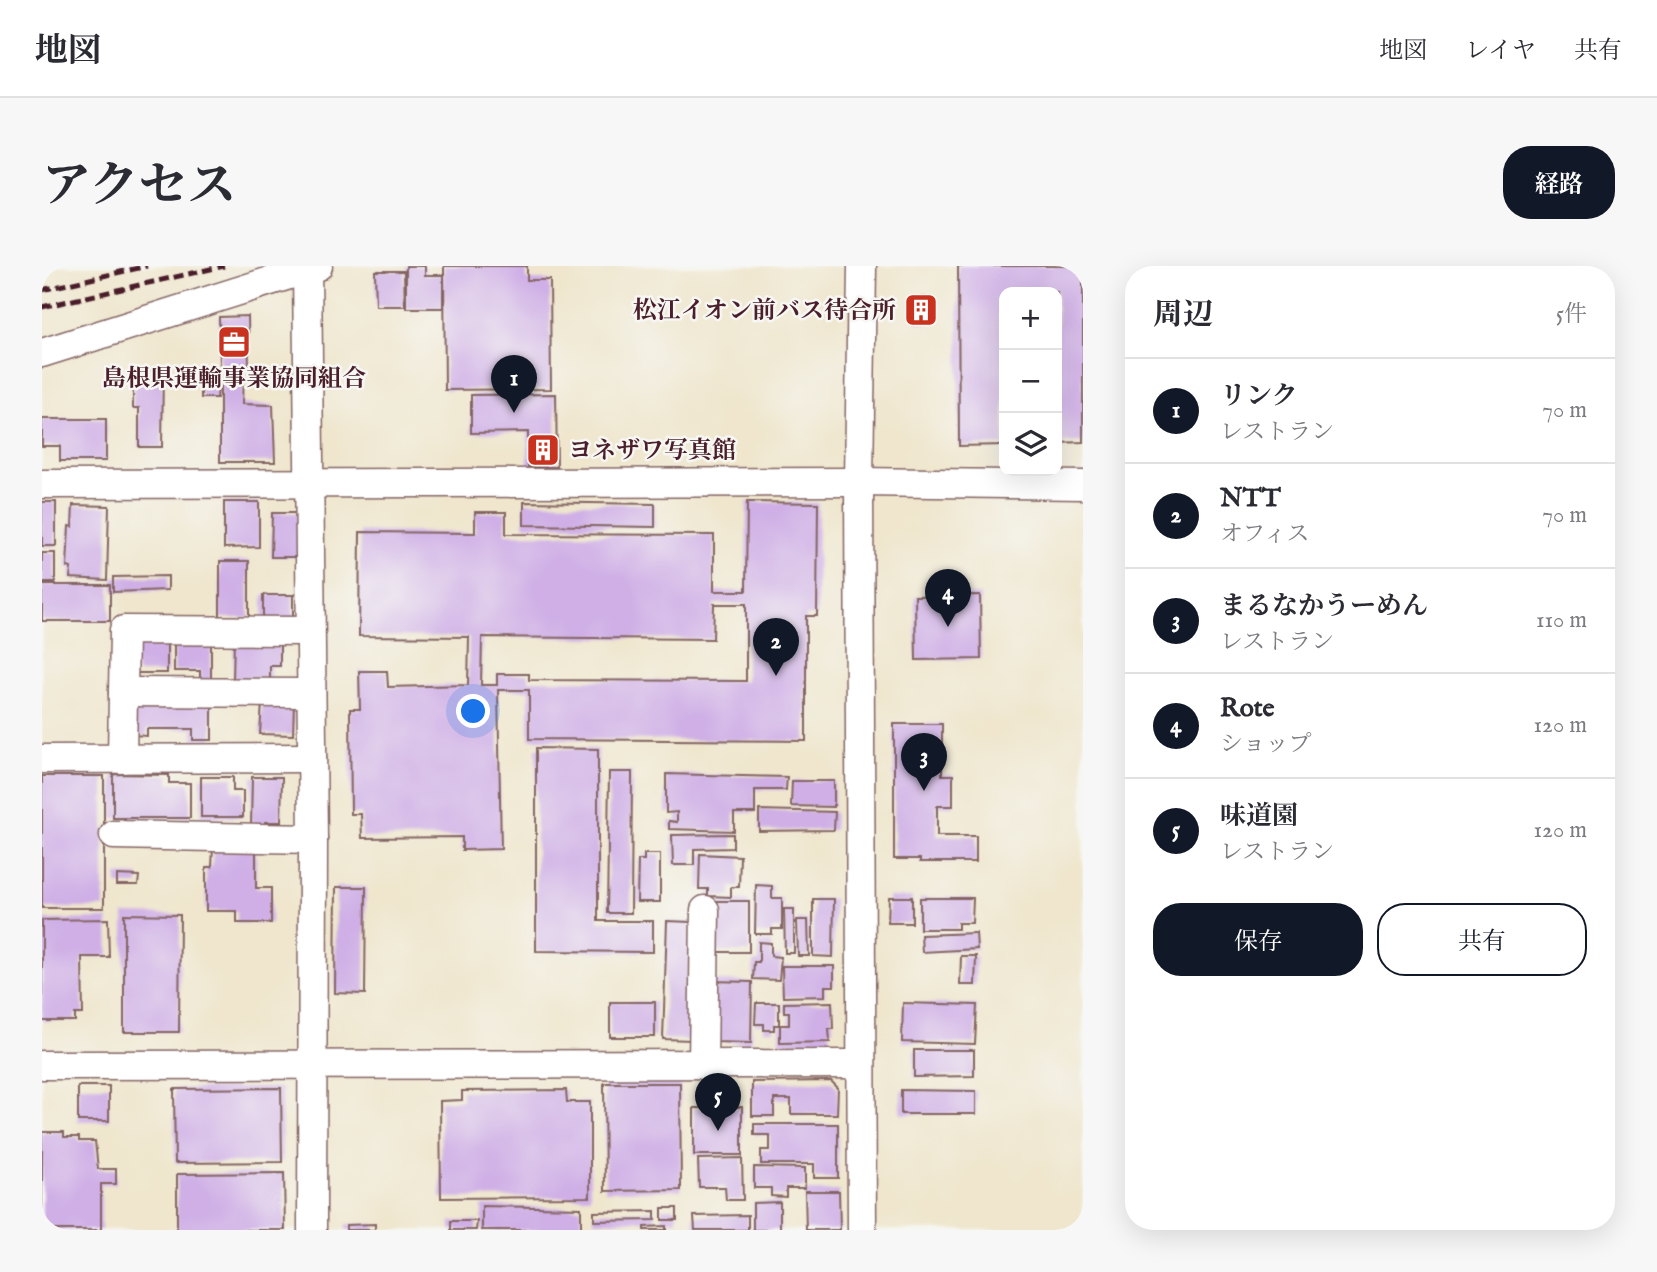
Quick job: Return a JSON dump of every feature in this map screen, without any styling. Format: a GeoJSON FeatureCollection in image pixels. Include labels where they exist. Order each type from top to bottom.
{"type":"FeatureCollection","features":[{"type":"Feature","properties":{"kind":"street"},"geometry":{"type":"LineString","coordinates":[[862,266],[859,482],[862,1230]]}},
{"type":"Feature","properties":{"kind":"street"},"geometry":{"type":"LineString","coordinates":[[42,354],[311,267],[309,484],[313,839],[312,1230]]}},
{"type":"Feature","properties":{"kind":"street"},"geometry":{"type":"LineString","coordinates":[[42,484],[859,482],[1083,485]]}},
{"type":"Feature","properties":{"kind":"street"},"geometry":{"type":"LineString","coordinates":[[122,759],[124,630],[310,631]]}},
{"type":"Feature","properties":{"kind":"street"},"geometry":{"type":"LineString","coordinates":[[123,692],[311,692]]}},
{"type":"Feature","properties":{"kind":"street"},"geometry":{"type":"LineString","coordinates":[[42,759],[312,758]]}},
{"type":"Feature","properties":{"kind":"street"},"geometry":{"type":"LineString","coordinates":[[114,835],[313,839]]}},
{"type":"Feature","properties":{"kind":"street"},"geometry":{"type":"LineString","coordinates":[[703,1065],[705,910]]}},
{"type":"Feature","properties":{"kind":"street"},"geometry":{"type":"LineString","coordinates":[[42,1065],[860,1064]]}},
{"type":"Feature","properties":{"kind":"building"},"geometry":{"type":"Polygon","coordinates":[[[406,266],[425,266],[425,275],[443,275],[443,308],[406,308],[406,266]]]}},
{"type":"Feature","properties":{"kind":"building"},"geometry":{"type":"Polygon","coordinates":[[[444,266],[527,266],[527,280],[550,280],[551,389],[445,390],[444,266]]]}},
{"type":"Feature","properties":{"kind":"building"},"geometry":{"type":"Polygon","coordinates":[[[958,266],[1083,266],[1083,442],[1062,443],[1062,287],[999,287],[999,445],[959,446],[958,266]]]}},
{"type":"Feature","properties":{"kind":"building"},"geometry":{"type":"Polygon","coordinates":[[[375,271],[404,271],[405,306],[376,306],[375,271]]]}},
{"type":"Feature","properties":{"kind":"building","name":"松江イオン前バス待合所"},"geometry":{"type":"Polygon","coordinates":[[[915,297],[926,297],[927,323],[916,323],[915,297]]]}},
{"type":"Feature","properties":{"kind":"building","name":"島根県運輸事業協同組合"},"geometry":{"type":"Polygon","coordinates":[[[248,316],[249,368],[220,369],[219,317],[248,316]]]}},
{"type":"Feature","properties":{"kind":"building"},"geometry":{"type":"Polygon","coordinates":[[[133,371],[163,371],[162,447],[139,447],[139,408],[133,408],[133,371]]]}},
{"type":"Feature","properties":{"kind":"building"},"geometry":{"type":"Polygon","coordinates":[[[220,371],[243,371],[242,404],[273,405],[275,462],[220,462],[220,371]]]}},
{"type":"Feature","properties":{"kind":"building"},"geometry":{"type":"Polygon","coordinates":[[[201,386],[218,386],[217,398],[201,398],[201,386]]]}},
{"type":"Feature","properties":{"kind":"building"},"geometry":{"type":"Polygon","coordinates":[[[556,394],[557,467],[528,467],[528,432],[471,433],[471,395],[556,394]]]}},
{"type":"Feature","properties":{"kind":"building"},"geometry":{"type":"Polygon","coordinates":[[[42,419],[106,419],[106,461],[60,461],[60,446],[42,446],[42,419]]]}},
{"type":"Feature","properties":{"kind":"building"},"geometry":{"type":"Polygon","coordinates":[[[42,502],[56,502],[56,546],[42,546],[42,502]]]}},
{"type":"Feature","properties":{"kind":"building"},"geometry":{"type":"Polygon","coordinates":[[[224,502],[259,502],[259,547],[224,548],[224,502]]]}},
{"type":"Feature","properties":{"kind":"building"},"geometry":{"type":"Polygon","coordinates":[[[524,502],[655,504],[655,527],[524,525],[524,502]]]}},
{"type":"Feature","properties":{"kind":"building"},"geometry":{"type":"Polygon","coordinates":[[[747,502],[818,503],[817,616],[806,616],[806,741],[529,739],[529,690],[498,690],[501,849],[462,850],[462,837],[362,838],[361,814],[351,814],[350,709],[360,709],[359,671],[387,671],[388,687],[468,685],[469,637],[359,636],[360,532],[475,533],[475,512],[506,512],[506,534],[714,535],[714,591],[746,591],[747,502]],[[714,604],[713,639],[482,637],[481,685],[497,685],[497,674],[529,674],[529,680],[746,681],[746,604],[714,604]]]}},
{"type":"Feature","properties":{"kind":"building"},"geometry":{"type":"Polygon","coordinates":[[[73,505],[109,506],[107,580],[70,578],[71,568],[67,567],[73,505]]]}},
{"type":"Feature","properties":{"kind":"building"},"geometry":{"type":"Polygon","coordinates":[[[272,513],[298,513],[298,557],[271,557],[272,513]]]}},
{"type":"Feature","properties":{"kind":"building"},"geometry":{"type":"Polygon","coordinates":[[[42,553],[55,553],[55,583],[42,583],[42,553]]]}},
{"type":"Feature","properties":{"kind":"building"},"geometry":{"type":"Polygon","coordinates":[[[220,561],[249,561],[249,618],[220,618],[220,561]]]}},
{"type":"Feature","properties":{"kind":"building"},"geometry":{"type":"Polygon","coordinates":[[[168,576],[168,590],[113,592],[113,577],[168,576]]]}},
{"type":"Feature","properties":{"kind":"building"},"geometry":{"type":"Polygon","coordinates":[[[42,585],[110,585],[110,621],[42,621],[42,585]]]}},
{"type":"Feature","properties":{"kind":"building"},"geometry":{"type":"Polygon","coordinates":[[[263,595],[293,595],[293,619],[263,619],[263,595]]]}},
{"type":"Feature","properties":{"kind":"building"},"geometry":{"type":"Polygon","coordinates":[[[980,595],[981,659],[916,660],[915,596],[980,595]]]}},
{"type":"Feature","properties":{"kind":"building"},"geometry":{"type":"Polygon","coordinates":[[[234,640],[280,640],[280,666],[270,666],[270,681],[233,680],[234,640]]]}},
{"type":"Feature","properties":{"kind":"building"},"geometry":{"type":"Polygon","coordinates":[[[131,641],[167,641],[167,673],[137,673],[131,641]]]}},
{"type":"Feature","properties":{"kind":"building"},"geometry":{"type":"Polygon","coordinates":[[[174,643],[211,643],[211,685],[200,685],[200,671],[174,671],[174,643]]]}},
{"type":"Feature","properties":{"kind":"building"},"geometry":{"type":"Polygon","coordinates":[[[133,696],[212,697],[212,740],[193,740],[193,729],[147,729],[147,736],[132,735],[133,696]]]}},
{"type":"Feature","properties":{"kind":"building"},"geometry":{"type":"Polygon","coordinates":[[[262,702],[294,703],[293,735],[260,734],[262,702]]]}},
{"type":"Feature","properties":{"kind":"building"},"geometry":{"type":"Polygon","coordinates":[[[894,724],[942,724],[942,775],[953,775],[953,806],[937,806],[937,836],[976,836],[976,862],[894,859],[894,724]]]}},
{"type":"Feature","properties":{"kind":"building"},"geometry":{"type":"Polygon","coordinates":[[[536,748],[598,749],[598,921],[653,921],[653,952],[536,951],[536,748]]]}},
{"type":"Feature","properties":{"kind":"building"},"geometry":{"type":"Polygon","coordinates":[[[609,772],[632,772],[631,913],[607,913],[609,772]]]}},
{"type":"Feature","properties":{"kind":"building"},"geometry":{"type":"Polygon","coordinates":[[[113,774],[169,775],[169,783],[190,783],[190,818],[113,818],[113,774]]]}},
{"type":"Feature","properties":{"kind":"building"},"geometry":{"type":"Polygon","coordinates":[[[666,774],[787,777],[786,790],[755,790],[755,813],[734,813],[734,831],[669,829],[669,821],[677,822],[677,812],[666,813],[666,774]]]}},
{"type":"Feature","properties":{"kind":"building"},"geometry":{"type":"Polygon","coordinates":[[[42,776],[104,776],[104,908],[42,908],[42,776]]]}},
{"type":"Feature","properties":{"kind":"building"},"geometry":{"type":"Polygon","coordinates":[[[201,777],[233,777],[233,791],[243,791],[243,817],[201,817],[201,777]]]}},
{"type":"Feature","properties":{"kind":"building"},"geometry":{"type":"Polygon","coordinates":[[[252,777],[282,777],[281,822],[265,822],[265,826],[251,826],[252,777]]]}},
{"type":"Feature","properties":{"kind":"building"},"geometry":{"type":"Polygon","coordinates":[[[792,781],[834,781],[834,807],[791,806],[792,781]]]}},
{"type":"Feature","properties":{"kind":"building"},"geometry":{"type":"Polygon","coordinates":[[[759,810],[835,812],[834,830],[759,831],[759,810]]]}},
{"type":"Feature","properties":{"kind":"building"},"geometry":{"type":"Polygon","coordinates":[[[733,834],[733,848],[694,849],[694,865],[673,865],[672,835],[733,834]]]}},
{"type":"Feature","properties":{"kind":"building"},"geometry":{"type":"Polygon","coordinates":[[[213,847],[256,847],[256,888],[271,888],[271,923],[237,923],[237,911],[206,911],[206,867],[212,867],[213,847]]]}},
{"type":"Feature","properties":{"kind":"building"},"geometry":{"type":"Polygon","coordinates":[[[644,854],[660,854],[660,902],[637,902],[638,860],[644,860],[644,854]]]}},
{"type":"Feature","properties":{"kind":"building"},"geometry":{"type":"Polygon","coordinates":[[[700,854],[740,856],[739,887],[731,887],[731,897],[708,896],[708,889],[699,889],[700,854]]]}},
{"type":"Feature","properties":{"kind":"building"},"geometry":{"type":"Polygon","coordinates":[[[117,875],[139,876],[138,885],[117,885],[117,875]]]}},
{"type":"Feature","properties":{"kind":"building"},"geometry":{"type":"Polygon","coordinates":[[[756,885],[772,886],[772,898],[782,898],[782,929],[772,929],[772,934],[755,934],[756,885]]]}},
{"type":"Feature","properties":{"kind":"building"},"geometry":{"type":"Polygon","coordinates":[[[336,887],[366,887],[365,994],[335,993],[336,887]]]}},
{"type":"Feature","properties":{"kind":"building"},"geometry":{"type":"Polygon","coordinates":[[[889,897],[912,897],[912,923],[888,923],[889,897]]]}},
{"type":"Feature","properties":{"kind":"building"},"geometry":{"type":"Polygon","coordinates":[[[920,898],[973,898],[972,923],[958,923],[958,929],[920,929],[920,898]]]}},
{"type":"Feature","properties":{"kind":"building"},"geometry":{"type":"Polygon","coordinates":[[[813,899],[834,899],[833,957],[813,956],[813,899]]]}},
{"type":"Feature","properties":{"kind":"building"},"geometry":{"type":"Polygon","coordinates":[[[716,901],[749,901],[749,952],[710,952],[716,901]]]}},
{"type":"Feature","properties":{"kind":"building"},"geometry":{"type":"Polygon","coordinates":[[[784,909],[794,909],[794,953],[785,953],[784,909]]]}},
{"type":"Feature","properties":{"kind":"building"},"geometry":{"type":"Polygon","coordinates":[[[124,914],[180,915],[179,1032],[124,1032],[124,914]]]}},
{"type":"Feature","properties":{"kind":"building"},"geometry":{"type":"Polygon","coordinates":[[[108,919],[109,957],[82,957],[83,1014],[75,1014],[75,1021],[42,1021],[42,920],[108,919]]]}},
{"type":"Feature","properties":{"kind":"building"},"geometry":{"type":"Polygon","coordinates":[[[797,920],[808,920],[809,956],[798,956],[797,920]]]}},
{"type":"Feature","properties":{"kind":"building"},"geometry":{"type":"Polygon","coordinates":[[[667,921],[691,922],[692,1040],[663,1039],[667,921]]]}},
{"type":"Feature","properties":{"kind":"building"},"geometry":{"type":"Polygon","coordinates":[[[976,933],[977,949],[922,952],[921,935],[976,933]]]}},
{"type":"Feature","properties":{"kind":"building"},"geometry":{"type":"Polygon","coordinates":[[[759,942],[771,943],[771,956],[781,957],[779,980],[753,979],[754,962],[759,962],[759,942]]]}},
{"type":"Feature","properties":{"kind":"building"},"geometry":{"type":"Polygon","coordinates":[[[961,956],[976,956],[975,985],[960,985],[961,956]]]}},
{"type":"Feature","properties":{"kind":"building"},"geometry":{"type":"Polygon","coordinates":[[[782,966],[834,966],[834,986],[825,986],[825,996],[783,997],[782,966]]]}},
{"type":"Feature","properties":{"kind":"building"},"geometry":{"type":"Polygon","coordinates":[[[710,981],[752,982],[751,1043],[716,1042],[710,981]]]}},
{"type":"Feature","properties":{"kind":"building"},"geometry":{"type":"Polygon","coordinates":[[[610,1002],[655,1002],[655,1037],[610,1037],[610,1002]]]}},
{"type":"Feature","properties":{"kind":"building"},"geometry":{"type":"Polygon","coordinates":[[[832,1002],[833,1029],[829,1029],[830,1042],[780,1043],[780,1025],[789,1025],[789,1012],[784,1012],[784,1003],[832,1002]]]}},
{"type":"Feature","properties":{"kind":"building"},"geometry":{"type":"Polygon","coordinates":[[[756,1003],[779,1003],[779,1025],[774,1025],[774,1030],[764,1030],[764,1024],[755,1024],[756,1003]]]}},
{"type":"Feature","properties":{"kind":"building"},"geometry":{"type":"Polygon","coordinates":[[[903,1003],[977,1005],[975,1044],[902,1042],[903,1003]]]}},
{"type":"Feature","properties":{"kind":"building"},"geometry":{"type":"Polygon","coordinates":[[[914,1050],[974,1050],[974,1076],[914,1077],[914,1050]]]}},
{"type":"Feature","properties":{"kind":"building"},"geometry":{"type":"Polygon","coordinates":[[[831,1081],[838,1088],[837,1114],[791,1114],[791,1099],[774,1099],[774,1116],[752,1116],[752,1082],[831,1081]]]}},
{"type":"Feature","properties":{"kind":"building"},"geometry":{"type":"Polygon","coordinates":[[[604,1083],[680,1083],[681,1190],[605,1191],[604,1083]]]}},
{"type":"Feature","properties":{"kind":"building"},"geometry":{"type":"Polygon","coordinates":[[[78,1086],[109,1086],[109,1121],[78,1121],[78,1086]]]}},
{"type":"Feature","properties":{"kind":"building"},"geometry":{"type":"Polygon","coordinates":[[[281,1088],[282,1162],[175,1163],[174,1089],[281,1088]]]}},
{"type":"Feature","properties":{"kind":"building"},"geometry":{"type":"Polygon","coordinates":[[[566,1090],[567,1102],[590,1102],[590,1197],[441,1198],[440,1101],[462,1100],[462,1091],[566,1090]]]}},
{"type":"Feature","properties":{"kind":"building"},"geometry":{"type":"Polygon","coordinates":[[[901,1090],[976,1091],[976,1114],[901,1114],[901,1090]]]}},
{"type":"Feature","properties":{"kind":"building"},"geometry":{"type":"Polygon","coordinates":[[[721,1100],[734,1100],[734,1107],[742,1107],[742,1155],[694,1155],[694,1108],[721,1108],[721,1100]]]}},
{"type":"Feature","properties":{"kind":"building"},"geometry":{"type":"Polygon","coordinates":[[[754,1124],[838,1124],[838,1178],[814,1178],[814,1164],[761,1164],[761,1150],[770,1150],[770,1135],[754,1135],[754,1124]]]}},
{"type":"Feature","properties":{"kind":"building"},"geometry":{"type":"Polygon","coordinates":[[[42,1132],[64,1132],[64,1137],[95,1141],[98,1169],[116,1169],[116,1184],[101,1184],[101,1230],[42,1230],[42,1132]]]}},
{"type":"Feature","properties":{"kind":"building"},"geometry":{"type":"Polygon","coordinates":[[[742,1158],[743,1200],[726,1200],[725,1187],[699,1187],[698,1159],[742,1158]]]}},
{"type":"Feature","properties":{"kind":"building"},"geometry":{"type":"Polygon","coordinates":[[[754,1167],[805,1168],[805,1188],[786,1188],[786,1197],[771,1196],[771,1188],[754,1188],[754,1167]]]}},
{"type":"Feature","properties":{"kind":"building"},"geometry":{"type":"Polygon","coordinates":[[[284,1173],[285,1230],[177,1230],[177,1174],[284,1173]]]}},
{"type":"Feature","properties":{"kind":"building"},"geometry":{"type":"Polygon","coordinates":[[[805,1191],[839,1191],[840,1230],[806,1230],[805,1191]]]}},
{"type":"Feature","properties":{"kind":"building"},"geometry":{"type":"Polygon","coordinates":[[[780,1202],[780,1230],[753,1230],[753,1203],[780,1202]]]}},
{"type":"Feature","properties":{"kind":"building"},"geometry":{"type":"Polygon","coordinates":[[[482,1206],[581,1208],[581,1230],[482,1230],[482,1206]]]}},
{"type":"Feature","properties":{"kind":"building"},"geometry":{"type":"Polygon","coordinates":[[[662,1208],[677,1208],[677,1220],[662,1220],[662,1208]]]}},
{"type":"Feature","properties":{"kind":"building"},"geometry":{"type":"Polygon","coordinates":[[[655,1211],[655,1220],[594,1221],[594,1212],[655,1211]]]}},
{"type":"Feature","properties":{"kind":"building"},"geometry":{"type":"Polygon","coordinates":[[[748,1215],[748,1230],[695,1230],[694,1216],[748,1215]]]}},
{"type":"Feature","properties":{"kind":"building"},"geometry":{"type":"Polygon","coordinates":[[[451,1221],[477,1221],[476,1230],[451,1230],[451,1221]]]}},
{"type":"Feature","properties":{"kind":"building"},"geometry":{"type":"Polygon","coordinates":[[[375,1224],[375,1230],[346,1230],[346,1225],[375,1224]]]}},
{"type":"Feature","properties":{"kind":"building"},"geometry":{"type":"Polygon","coordinates":[[[666,1226],[666,1230],[644,1230],[644,1227],[666,1226]]]}},
{"type":"Feature","properties":{"kind":"railway"},"geometry":{"type":"LineString","coordinates":[[42,290],[147,266]]}},
{"type":"Feature","properties":{"kind":"railway"},"geometry":{"type":"LineString","coordinates":[[42,307],[224,266]]}},
{"type":"Feature","properties":{"kind":"place","name":"松江イオン前バス待合所"},"geometry":{"type":"Point","coordinates":[921,310]}},
{"type":"Feature","properties":{"kind":"place","name":"島根県運輸事業協同組合"},"geometry":{"type":"Point","coordinates":[234,342]}},
{"type":"Feature","properties":{"kind":"place","name":"リンク"},"geometry":{"type":"Point","coordinates":[514,413]}},
{"type":"Feature","properties":{"kind":"place","name":"ヨネザワ写真館"},"geometry":{"type":"Point","coordinates":[543,450]}},
{"type":"Feature","properties":{"kind":"place","name":"Rote"},"geometry":{"type":"Point","coordinates":[948,627]}},
{"type":"Feature","properties":{"kind":"place","name":"NTT"},"geometry":{"type":"Point","coordinates":[776,676]}},
{"type":"Feature","properties":{"kind":"place","name":"まるなかうーめん"},"geometry":{"type":"Point","coordinates":[924,791]}},
{"type":"Feature","properties":{"kind":"place","name":"味道園"},"geometry":{"type":"Point","coordinates":[718,1131]}}]}
